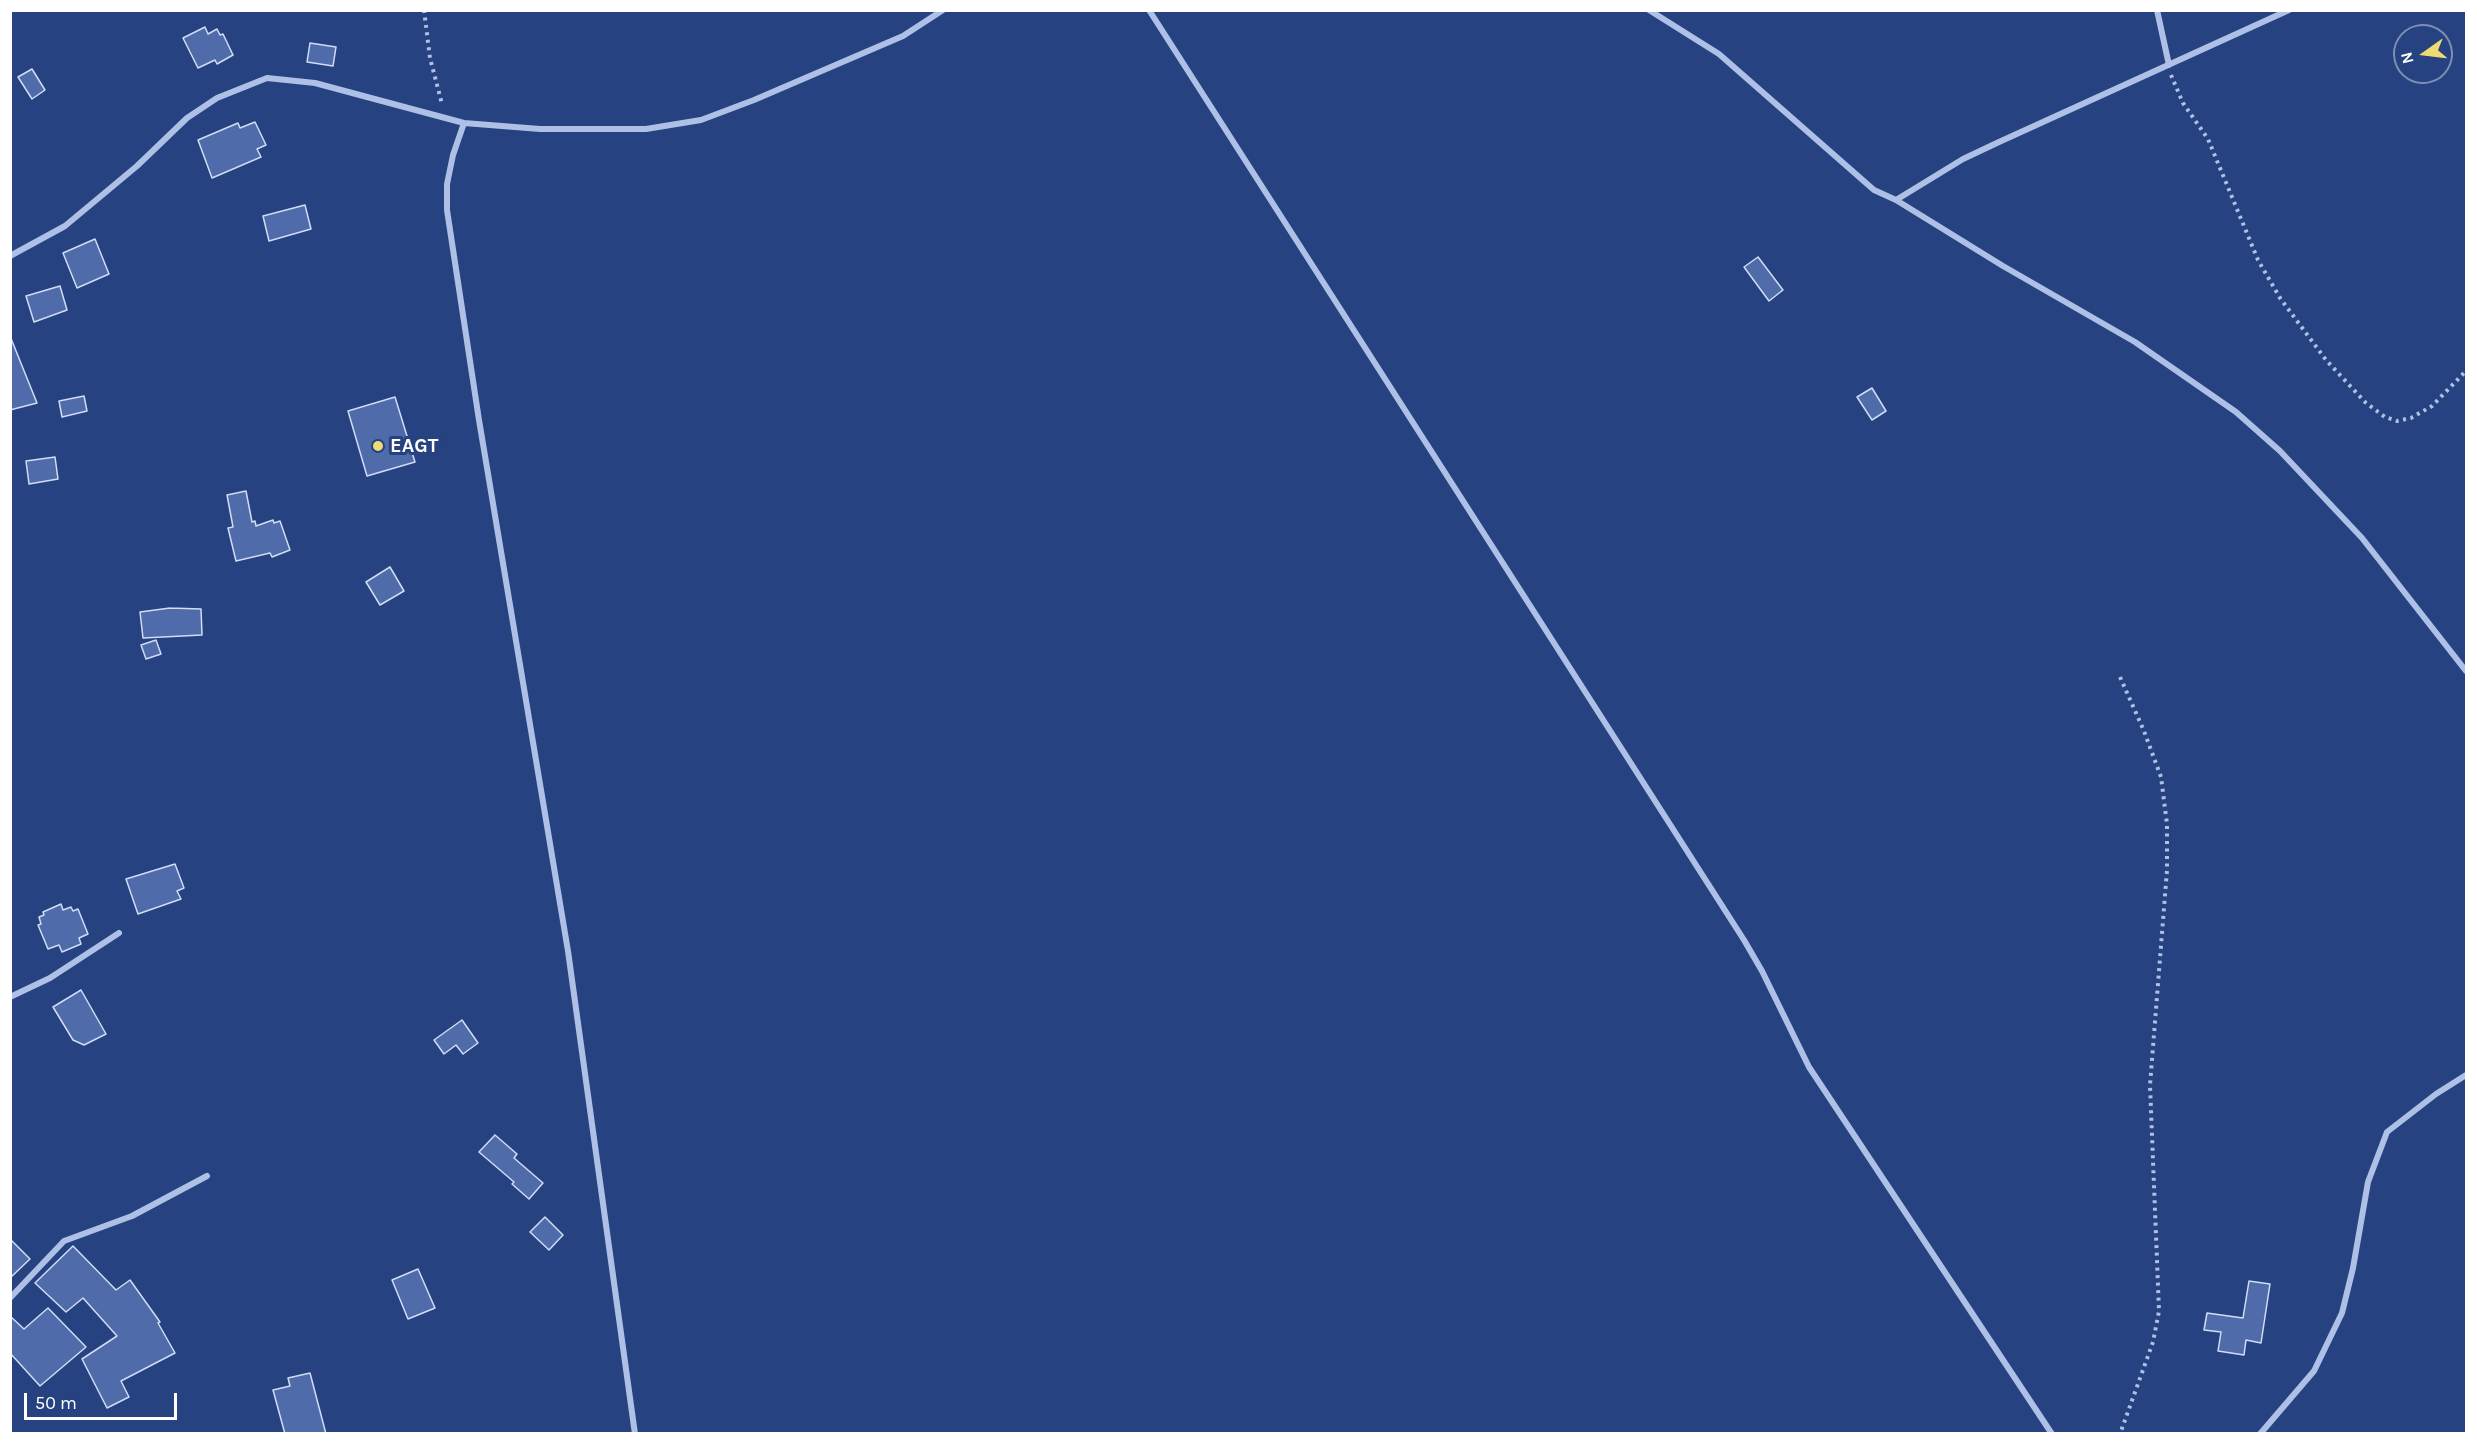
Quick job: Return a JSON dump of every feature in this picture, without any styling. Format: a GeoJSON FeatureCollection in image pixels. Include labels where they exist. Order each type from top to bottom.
{"type":"FeatureCollection","features":[{"type":"Feature","properties":{"kind":"street"},"geometry":{"type":"LineString","coordinates":[[10,256],[65,226],[137,166],[187,118],[217,98],[267,78],[315,83],[464,123],[540,129],[646,129],[701,120],[754,100],[903,36],[943,10]]}},
{"type":"Feature","properties":{"kind":"street"},"geometry":{"type":"LineString","coordinates":[[1149,10],[1744,940],[1809,1066],[2052,1434]]}},
{"type":"Feature","properties":{"kind":"street"},"geometry":{"type":"LineString","coordinates":[[1649,10],[1719,54],[1874,190],[1896,200],[1985,255],[2135,342],[2236,412],[2280,451],[2362,538],[2466,670]]}},
{"type":"Feature","properties":{"kind":"street"},"geometry":{"type":"LineString","coordinates":[[2157,10],[2169,65]]}},
{"type":"Feature","properties":{"kind":"street"},"geometry":{"type":"LineString","coordinates":[[1896,200],[1963,159],[2289,10]]}},
{"type":"Feature","properties":{"kind":"street"},"geometry":{"type":"LineString","coordinates":[[464,123],[453,155],[447,184],[447,210],[479,420],[572,974],[635,1434]]}},
{"type":"Feature","properties":{"kind":"street"},"geometry":{"type":"LineString","coordinates":[[10,998],[50,978],[119,933]]}},
{"type":"Feature","properties":{"kind":"street"},"geometry":{"type":"LineString","coordinates":[[2260,1434],[2314,1371],[2333,1335],[2342,1313],[2353,1268],[2368,1182],[2387,1132],[2436,1094],[2466,1075]]}},
{"type":"Feature","properties":{"kind":"street"},"geometry":{"type":"LineString","coordinates":[[10,1298],[64,1241],[94,1232],[156,1205],[207,1176]]}},
{"type":"Feature","properties":{"kind":"path"},"geometry":{"type":"LineString","coordinates":[[424,10],[430,58],[445,118]]}},
{"type":"Feature","properties":{"kind":"path"},"geometry":{"type":"LineString","coordinates":[[2169,65],[2178,94],[2208,139],[2219,162],[2258,260],[2301,328],[2354,390],[2385,417],[2397,421],[2404,420],[2432,406],[2466,371]]}},
{"type":"Feature","properties":{"kind":"path"},"geometry":{"type":"LineString","coordinates":[[2120,677],[2161,777],[2167,824],[2167,870],[2150,1085],[2159,1311],[2152,1342],[2120,1434]]}},
{"type":"Feature","properties":{"kind":"building"},"geometry":{"type":"Polygon","coordinates":[[[205,27],[208,34],[217,29],[220,35],[223,34],[233,55],[217,64],[215,60],[198,68],[183,38],[205,27]]]}},
{"type":"Feature","properties":{"kind":"building"},"geometry":{"type":"Polygon","coordinates":[[[310,43],[336,47],[333,66],[307,62],[310,43]]]}},
{"type":"Feature","properties":{"kind":"building"},"geometry":{"type":"Polygon","coordinates":[[[32,69],[45,90],[32,99],[18,77],[32,69]]]}},
{"type":"Feature","properties":{"kind":"building"},"geometry":{"type":"Polygon","coordinates":[[[255,122],[266,145],[257,149],[261,157],[212,178],[198,140],[238,123],[240,128],[255,122]]]}},
{"type":"Feature","properties":{"kind":"building"},"geometry":{"type":"Polygon","coordinates":[[[305,205],[311,229],[269,241],[263,216],[305,205]]]}},
{"type":"Feature","properties":{"kind":"building"},"geometry":{"type":"Polygon","coordinates":[[[95,239],[109,274],[77,288],[63,253],[95,239]]]}},
{"type":"Feature","properties":{"kind":"building"},"geometry":{"type":"Polygon","coordinates":[[[1758,257],[1783,290],[1769,301],[1744,267],[1758,257]]]}},
{"type":"Feature","properties":{"kind":"building"},"geometry":{"type":"Polygon","coordinates":[[[60,286],[67,310],[34,322],[26,296],[60,286]]]}},
{"type":"Feature","properties":{"kind":"building"},"geometry":{"type":"Polygon","coordinates":[[[10,336],[37,403],[10,410],[10,336]]]}},
{"type":"Feature","properties":{"kind":"building"},"geometry":{"type":"Polygon","coordinates":[[[1872,388],[1886,411],[1872,420],[1857,397],[1872,388]]]}},
{"type":"Feature","properties":{"kind":"building"},"geometry":{"type":"Polygon","coordinates":[[[84,396],[87,411],[62,417],[59,401],[84,396]]]}},
{"type":"Feature","properties":{"kind":"building"},"geometry":{"type":"Polygon","coordinates":[[[395,397],[415,462],[367,476],[348,411],[395,397]]]}},
{"type":"Feature","properties":{"kind":"building"},"geometry":{"type":"Polygon","coordinates":[[[55,457],[58,479],[29,484],[26,461],[55,457]]]}},
{"type":"Feature","properties":{"kind":"building"},"geometry":{"type":"Polygon","coordinates":[[[246,491],[252,522],[255,521],[256,526],[273,520],[274,523],[280,521],[290,550],[272,557],[270,553],[236,561],[228,528],[233,527],[227,495],[246,491]]]}},
{"type":"Feature","properties":{"kind":"building"},"geometry":{"type":"Polygon","coordinates":[[[390,567],[404,591],[380,605],[366,582],[390,567]]]}},
{"type":"Feature","properties":{"kind":"building"},"geometry":{"type":"Polygon","coordinates":[[[170,608],[201,609],[202,635],[143,638],[140,612],[170,608]]]}},
{"type":"Feature","properties":{"kind":"building"},"geometry":{"type":"Polygon","coordinates":[[[156,640],[161,654],[146,659],[141,645],[156,640]]]}},
{"type":"Feature","properties":{"kind":"building"},"geometry":{"type":"Polygon","coordinates":[[[175,864],[184,888],[177,891],[181,899],[138,914],[126,879],[175,864]]]}},
{"type":"Feature","properties":{"kind":"building"},"geometry":{"type":"Polygon","coordinates":[[[61,904],[63,910],[71,907],[73,911],[78,909],[88,934],[79,938],[81,944],[62,952],[59,945],[48,949],[38,925],[41,924],[39,917],[44,915],[43,912],[61,904]]]}},
{"type":"Feature","properties":{"kind":"building"},"geometry":{"type":"Polygon","coordinates":[[[81,990],[106,1034],[84,1045],[73,1040],[53,1007],[81,990]]]}},
{"type":"Feature","properties":{"kind":"building"},"geometry":{"type":"Polygon","coordinates":[[[462,1020],[478,1043],[463,1054],[456,1045],[444,1054],[434,1040],[462,1020]]]}},
{"type":"Feature","properties":{"kind":"building"},"geometry":{"type":"Polygon","coordinates":[[[495,1135],[517,1154],[514,1158],[543,1183],[529,1199],[512,1184],[514,1182],[479,1152],[495,1135]]]}},
{"type":"Feature","properties":{"kind":"building"},"geometry":{"type":"Polygon","coordinates":[[[545,1217],[563,1235],[549,1250],[530,1232],[545,1217]]]}},
{"type":"Feature","properties":{"kind":"building"},"geometry":{"type":"Polygon","coordinates":[[[10,1239],[30,1259],[10,1278],[10,1239]]]}},
{"type":"Feature","properties":{"kind":"building"},"geometry":{"type":"Polygon","coordinates":[[[73,1246],[116,1290],[130,1280],[160,1322],[158,1323],[175,1353],[121,1381],[129,1397],[107,1408],[82,1359],[117,1336],[83,1298],[66,1312],[35,1283],[73,1246]]]}},
{"type":"Feature","properties":{"kind":"building"},"geometry":{"type":"Polygon","coordinates":[[[418,1269],[435,1308],[408,1319],[392,1280],[418,1269]]]}},
{"type":"Feature","properties":{"kind":"building"},"geometry":{"type":"Polygon","coordinates":[[[2249,1281],[2270,1284],[2261,1343],[2246,1340],[2244,1355],[2218,1351],[2221,1332],[2204,1330],[2207,1313],[2243,1318],[2249,1281]]]}},
{"type":"Feature","properties":{"kind":"building"},"geometry":{"type":"Polygon","coordinates":[[[48,1308],[86,1347],[40,1386],[10,1353],[10,1316],[24,1329],[48,1308]]]}},
{"type":"Feature","properties":{"kind":"building"},"geometry":{"type":"Polygon","coordinates":[[[310,1373],[326,1434],[285,1434],[273,1390],[290,1386],[288,1378],[310,1373]]]}},
{"type":"Feature","properties":{"kind":"place","name":"EAGT"},"geometry":{"type":"Point","coordinates":[378,446]}}]}
